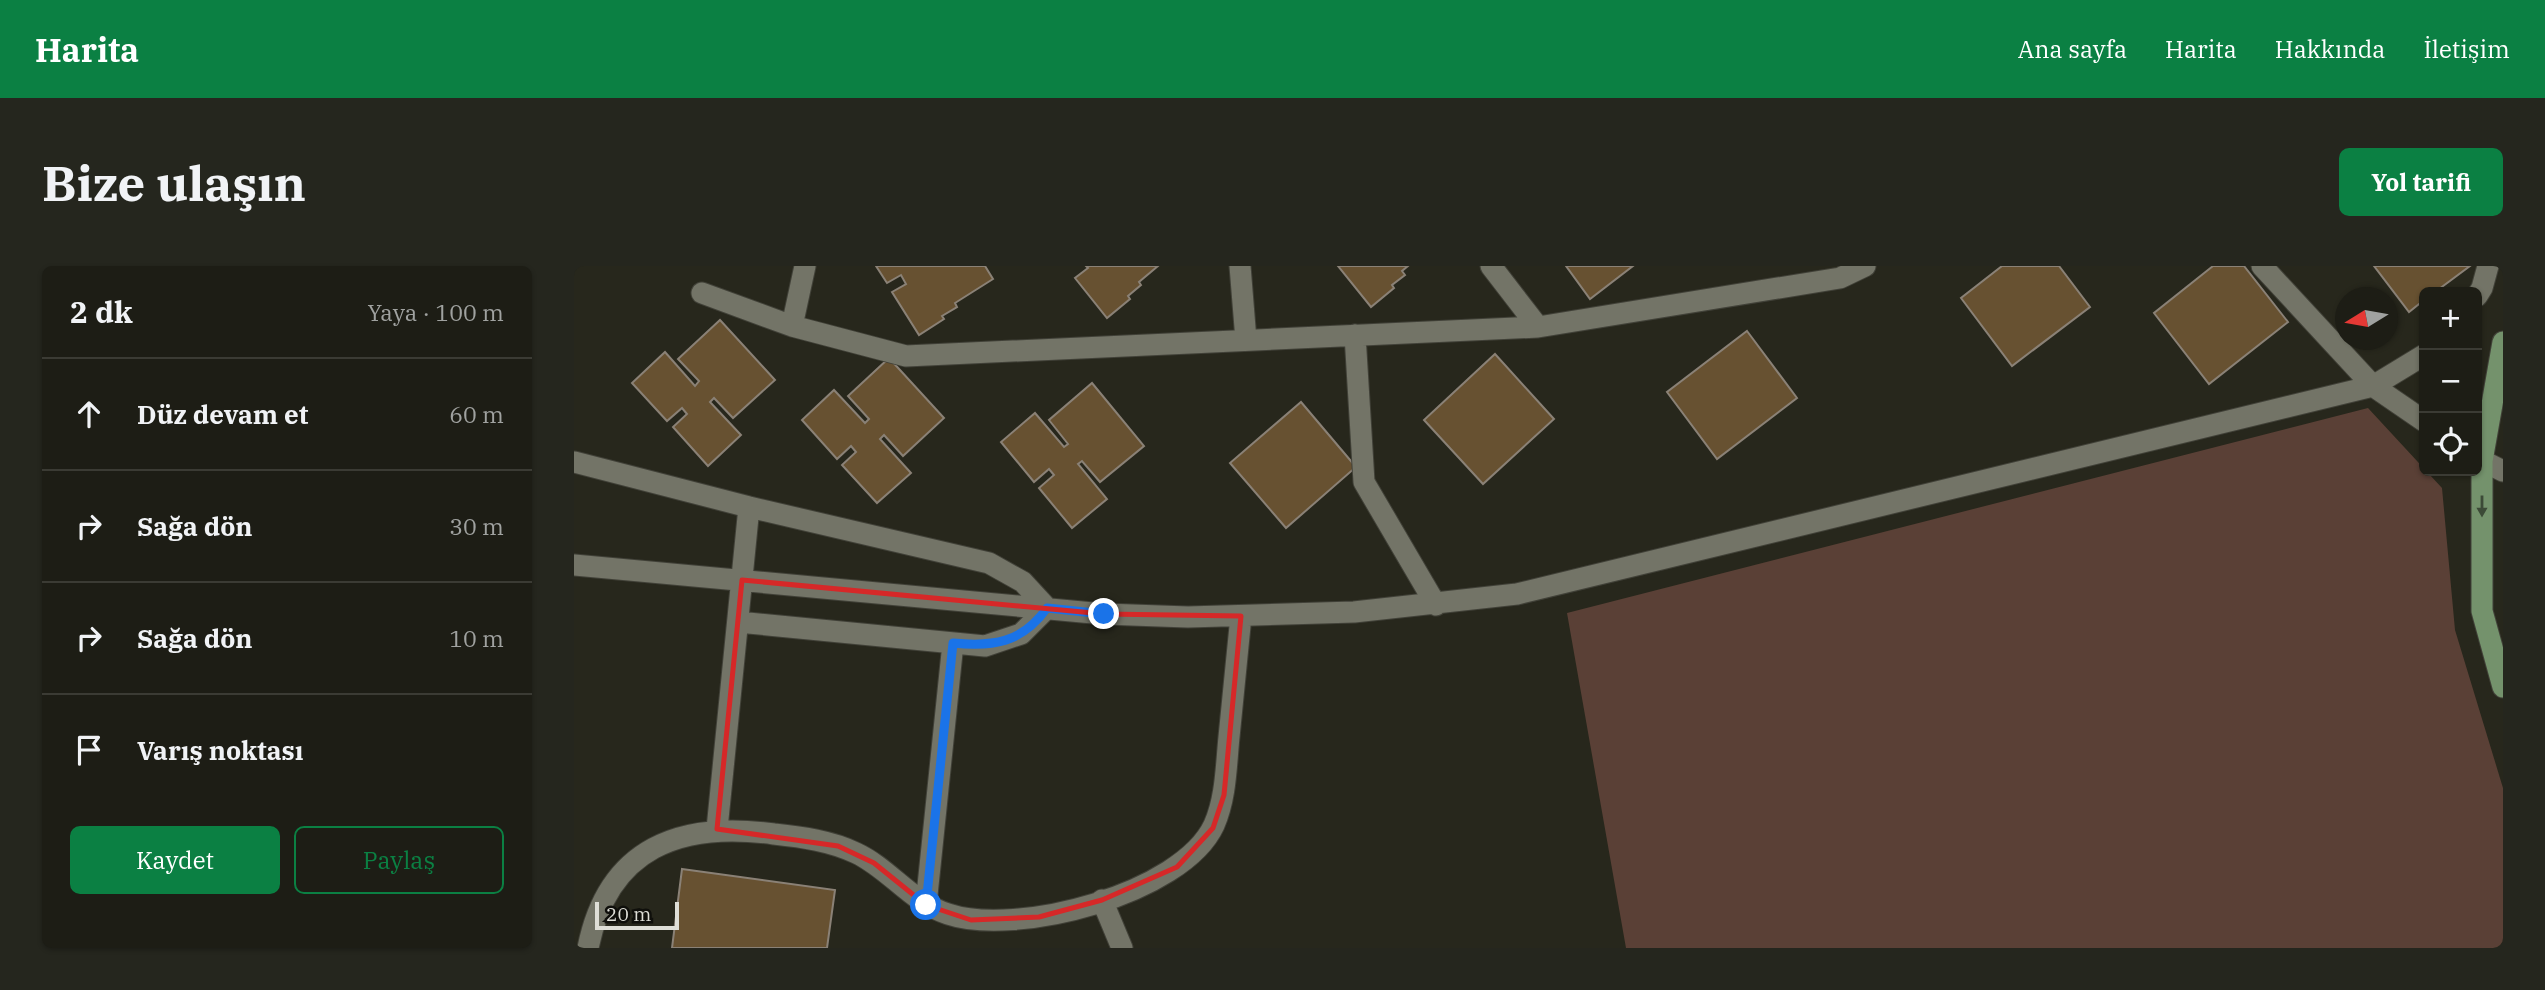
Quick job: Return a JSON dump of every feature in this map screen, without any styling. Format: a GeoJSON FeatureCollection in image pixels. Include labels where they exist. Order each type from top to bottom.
{"type":"FeatureCollection","features":[{"type":"Feature","properties":{"kind":"main road"},"geometry":{"type":"LineString","coordinates":[[2482,444],[2503,342]]}},
{"type":"Feature","properties":{"kind":"main road"},"geometry":{"type":"LineString","coordinates":[[2479,476],[2482,611],[2503,687]]}},
{"type":"Feature","properties":{"kind":"street"},"geometry":{"type":"LineString","coordinates":[[792,326],[805,266]]}},
{"type":"Feature","properties":{"kind":"street"},"geometry":{"type":"LineString","coordinates":[[1240,266],[1246,340]]}},
{"type":"Feature","properties":{"kind":"street"},"geometry":{"type":"LineString","coordinates":[[1491,266],[1538,327]]}},
{"type":"Feature","properties":{"kind":"street"},"geometry":{"type":"LineString","coordinates":[[702,293],[792,326],[906,356],[1538,327],[1865,266]]}},
{"type":"Feature","properties":{"kind":"street"},"geometry":{"type":"LineString","coordinates":[[2262,266],[2373,386],[2419,418]]}},
{"type":"Feature","properties":{"kind":"street"},"geometry":{"type":"LineString","coordinates":[[2482,288],[2488,266]]}},
{"type":"Feature","properties":{"kind":"street"},"geometry":{"type":"LineString","coordinates":[[1355,335],[1364,482],[1436,605]]}},
{"type":"Feature","properties":{"kind":"street"},"geometry":{"type":"LineString","coordinates":[[574,565],[1104,614],[1241,616],[1354,612],[1436,605],[1517,594],[2373,386],[2419,358]]}},
{"type":"Feature","properties":{"kind":"street"},"geometry":{"type":"LineString","coordinates":[[2482,460],[2503,471]]}},
{"type":"Feature","properties":{"kind":"street"},"geometry":{"type":"LineString","coordinates":[[574,462],[749,507],[989,563],[1023,582],[1047,608]]}},
{"type":"Feature","properties":{"kind":"street"},"geometry":{"type":"LineString","coordinates":[[718,829],[749,507]]}},
{"type":"Feature","properties":{"kind":"street"},"geometry":{"type":"LineString","coordinates":[[738,622],[985,646],[1010,640],[1031,627],[1047,608]]}},
{"type":"Feature","properties":{"kind":"street"},"geometry":{"type":"LineString","coordinates":[[588,948],[593,923],[603,900],[634,862],[673,838],[718,829],[786,835],[838,846],[874,863],[926,905],[948,914],[988,921],[1039,917],[1102,900],[1177,867],[1191,856],[1213,828],[1224,795],[1241,616]]}},
{"type":"Feature","properties":{"kind":"street"},"geometry":{"type":"LineString","coordinates":[[926,905],[953,643]]}},
{"type":"Feature","properties":{"kind":"street"},"geometry":{"type":"LineString","coordinates":[[1102,900],[1122,948]]}},
{"type":"Feature","properties":{"kind":"highlighted area"},"geometry":{"type":"Polygon","coordinates":[[[742,580],[1104,614],[1241,616],[1224,795],[1213,828],[1177,867],[1102,900],[1039,917],[971,920],[926,905],[874,863],[838,846],[717,829],[742,580]]]}},
{"type":"Feature","properties":{"kind":"shaded area"},"geometry":{"type":"Polygon","coordinates":[[[2368,408],[2419,463],[2419,476],[2431,476],[2442,488],[2455,630],[2503,788],[2503,948],[1626,948],[1567,613],[2368,408]]]}},
{"type":"Feature","properties":{"kind":"building"},"geometry":{"type":"Polygon","coordinates":[[[876,266],[985,266],[993,279],[955,303],[957,307],[942,316],[944,319],[919,335],[892,292],[906,284],[901,275],[887,283],[876,266]]]}},
{"type":"Feature","properties":{"kind":"building"},"geometry":{"type":"Polygon","coordinates":[[[1086,266],[1158,266],[1139,282],[1141,285],[1128,296],[1130,299],[1107,318],[1075,278],[1088,268],[1086,266]]]}},
{"type":"Feature","properties":{"kind":"building"},"geometry":{"type":"Polygon","coordinates":[[[1338,266],[1408,266],[1402,271],[1405,275],[1392,285],[1394,288],[1371,307],[1338,266]]]}},
{"type":"Feature","properties":{"kind":"building"},"geometry":{"type":"Polygon","coordinates":[[[1566,266],[1633,266],[1590,299],[1566,266]]]}},
{"type":"Feature","properties":{"kind":"building"},"geometry":{"type":"Polygon","coordinates":[[[2002,266],[2059,266],[2090,307],[2012,366],[1961,298],[2002,266]]]}},
{"type":"Feature","properties":{"kind":"building"},"geometry":{"type":"Polygon","coordinates":[[[2213,266],[2244,266],[2288,322],[2209,384],[2154,313],[2213,266]]]}},
{"type":"Feature","properties":{"kind":"building"},"geometry":{"type":"Polygon","coordinates":[[[2374,266],[2470,266],[2442,287],[2419,287],[2419,304],[2409,312],[2398,298],[2398,287],[2390,287],[2374,266]]]}},
{"type":"Feature","properties":{"kind":"building"},"geometry":{"type":"Polygon","coordinates":[[[720,320],[775,380],[733,418],[714,398],[710,402],[741,435],[708,466],[673,427],[687,414],[682,408],[667,421],[632,383],[665,352],[695,386],[699,381],[678,359],[720,320]]]}},
{"type":"Feature","properties":{"kind":"building"},"geometry":{"type":"Polygon","coordinates":[[[1747,331],[1797,398],[1717,459],[1667,392],[1747,331]]]}},
{"type":"Feature","properties":{"kind":"building"},"geometry":{"type":"Polygon","coordinates":[[[1495,354],[1554,419],[1483,484],[1424,420],[1495,354]]]}},
{"type":"Feature","properties":{"kind":"building"},"geometry":{"type":"Polygon","coordinates":[[[889,358],[944,418],[903,456],[884,435],[880,439],[911,473],[877,503],[842,465],[856,452],[851,446],[837,459],[802,420],[834,390],[865,423],[869,419],[848,396],[889,358]]]}},
{"type":"Feature","properties":{"kind":"building"},"geometry":{"type":"Polygon","coordinates":[[[1092,383],[1144,446],[1100,482],[1082,461],[1078,464],[1107,499],[1072,528],[1039,488],[1054,475],[1049,469],[1034,482],[1001,442],[1035,413],[1064,447],[1068,444],[1049,420],[1092,383]]]}},
{"type":"Feature","properties":{"kind":"building"},"geometry":{"type":"Polygon","coordinates":[[[1301,402],[1356,467],[1286,528],[1230,463],[1301,402]]]}},
{"type":"Feature","properties":{"kind":"building"},"geometry":{"type":"Polygon","coordinates":[[[682,869],[835,890],[827,948],[672,948],[682,869]]]}},
{"type":"Feature","properties":{"kind":"route"},"geometry":{"type":"LineString","coordinates":[[926,905],[953,643],[985,646],[1010,640],[1031,627],[1047,608],[1104,614]]}}]}
